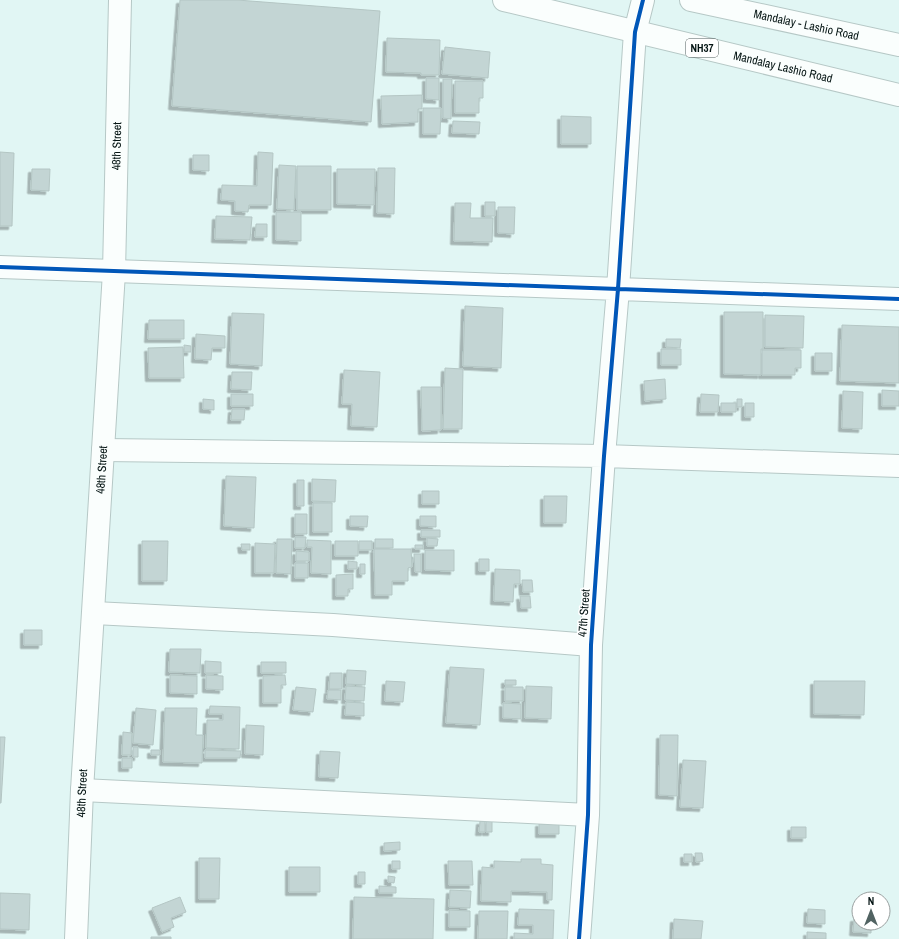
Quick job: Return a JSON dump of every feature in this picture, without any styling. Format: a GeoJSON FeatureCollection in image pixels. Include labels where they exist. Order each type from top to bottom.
{"type":"FeatureCollection","features":[{"type":"Feature","properties":{"kind":"main road","name":"48th Street"},"geometry":{"type":"LineString","coordinates":[[76,939],[82,790],[114,272],[120,0]]}},
{"type":"Feature","properties":{"kind":"main road","name":"Mandalay Lashio Road"},"geometry":{"type":"LineString","coordinates":[[504,0],[534,3],[635,32],[899,95]]}},
{"type":"Feature","properties":{"kind":"main road","name":"47th Street"},"geometry":{"type":"LineString","coordinates":[[579,939],[588,815],[591,644],[604,456],[618,289],[635,32],[643,0]]}},
{"type":"Feature","properties":{"kind":"main road","name":"Mandalay - Lashio Road"},"geometry":{"type":"LineString","coordinates":[[691,0],[899,45]]}},
{"type":"Feature","properties":{"kind":"main road"},"geometry":{"type":"LineString","coordinates":[[0,267],[899,299]]}},
{"type":"Feature","properties":{"kind":"main road"},"geometry":{"type":"LineString","coordinates":[[103,450],[604,456],[899,466]]}},
{"type":"Feature","properties":{"kind":"main road"},"geometry":{"type":"LineString","coordinates":[[94,614],[333,625],[591,644]]}},
{"type":"Feature","properties":{"kind":"main road"},"geometry":{"type":"LineString","coordinates":[[82,790],[588,815]]}},
{"type":"Feature","properties":{"kind":"building"},"geometry":{"type":"Polygon","coordinates":[[[180,0],[237,0],[380,11],[371,122],[172,106],[180,0]]]}},
{"type":"Feature","properties":{"kind":"building"},"geometry":{"type":"Polygon","coordinates":[[[387,38],[440,40],[439,75],[386,72],[387,38]]]}},
{"type":"Feature","properties":{"kind":"building"},"geometry":{"type":"Polygon","coordinates":[[[445,47],[490,52],[488,78],[442,74],[445,47]]]}},
{"type":"Feature","properties":{"kind":"building"},"geometry":{"type":"Polygon","coordinates":[[[426,78],[439,78],[439,100],[426,99],[426,78]]]}},
{"type":"Feature","properties":{"kind":"building"},"geometry":{"type":"Polygon","coordinates":[[[443,79],[452,79],[451,119],[443,118],[443,79]]]}},
{"type":"Feature","properties":{"kind":"building"},"geometry":{"type":"Polygon","coordinates":[[[455,81],[483,81],[483,98],[479,98],[479,113],[455,113],[455,81]]]}},
{"type":"Feature","properties":{"kind":"building"},"geometry":{"type":"Polygon","coordinates":[[[422,95],[422,109],[418,109],[418,122],[382,124],[381,96],[422,95]]]}},
{"type":"Feature","properties":{"kind":"building"},"geometry":{"type":"Polygon","coordinates":[[[423,108],[441,108],[440,134],[423,134],[423,108]]]}},
{"type":"Feature","properties":{"kind":"building"},"geometry":{"type":"Polygon","coordinates":[[[561,116],[591,117],[591,144],[561,144],[561,116]]]}},
{"type":"Feature","properties":{"kind":"building"},"geometry":{"type":"Polygon","coordinates":[[[453,121],[480,122],[479,134],[452,133],[453,121]]]}},
{"type":"Feature","properties":{"kind":"building"},"geometry":{"type":"Polygon","coordinates":[[[0,152],[14,153],[12,226],[0,226],[0,152]]]}},
{"type":"Feature","properties":{"kind":"building"},"geometry":{"type":"Polygon","coordinates":[[[258,152],[273,153],[271,205],[249,205],[248,212],[235,211],[235,201],[221,200],[222,185],[257,186],[258,152]]]}},
{"type":"Feature","properties":{"kind":"building"},"geometry":{"type":"Polygon","coordinates":[[[193,155],[209,155],[209,171],[193,170],[193,155]]]}},
{"type":"Feature","properties":{"kind":"building"},"geometry":{"type":"Polygon","coordinates":[[[279,165],[296,166],[294,210],[277,209],[279,165]]]}},
{"type":"Feature","properties":{"kind":"building"},"geometry":{"type":"Polygon","coordinates":[[[297,166],[331,166],[331,210],[297,210],[297,166]]]}},
{"type":"Feature","properties":{"kind":"building"},"geometry":{"type":"Polygon","coordinates":[[[378,168],[395,168],[394,214],[377,213],[378,168]]]}},
{"type":"Feature","properties":{"kind":"building"},"geometry":{"type":"Polygon","coordinates":[[[32,169],[50,169],[49,191],[31,190],[32,169]]]}},
{"type":"Feature","properties":{"kind":"building"},"geometry":{"type":"Polygon","coordinates":[[[337,169],[375,169],[374,205],[337,204],[337,169]]]}},
{"type":"Feature","properties":{"kind":"building"},"geometry":{"type":"Polygon","coordinates":[[[485,202],[495,202],[495,216],[485,216],[485,202]]]}},
{"type":"Feature","properties":{"kind":"building"},"geometry":{"type":"Polygon","coordinates":[[[455,203],[471,203],[470,218],[493,218],[492,242],[454,241],[455,203]]]}},
{"type":"Feature","properties":{"kind":"building"},"geometry":{"type":"Polygon","coordinates":[[[498,207],[515,207],[514,234],[498,233],[498,207]]]}},
{"type":"Feature","properties":{"kind":"building"},"geometry":{"type":"Polygon","coordinates":[[[276,212],[301,212],[301,241],[276,240],[276,212]]]}},
{"type":"Feature","properties":{"kind":"building"},"geometry":{"type":"Polygon","coordinates":[[[216,216],[252,217],[250,240],[215,239],[216,216]]]}},
{"type":"Feature","properties":{"kind":"building"},"geometry":{"type":"Polygon","coordinates":[[[256,224],[267,224],[267,237],[255,237],[256,224]]]}},
{"type":"Feature","properties":{"kind":"building"},"geometry":{"type":"Polygon","coordinates":[[[465,306],[503,308],[501,368],[463,366],[465,306]]]}},
{"type":"Feature","properties":{"kind":"building"},"geometry":{"type":"Polygon","coordinates":[[[724,312],[763,312],[761,375],[724,374],[724,312]]]}},
{"type":"Feature","properties":{"kind":"building"},"geometry":{"type":"Polygon","coordinates":[[[232,313],[264,314],[262,366],[230,364],[232,313]]]}},
{"type":"Feature","properties":{"kind":"building"},"geometry":{"type":"Polygon","coordinates":[[[765,315],[804,316],[803,348],[765,347],[765,315]]]}},
{"type":"Feature","properties":{"kind":"building"},"geometry":{"type":"Polygon","coordinates":[[[149,320],[184,320],[184,339],[148,339],[149,320]]]}},
{"type":"Feature","properties":{"kind":"building"},"geometry":{"type":"Polygon","coordinates":[[[842,325],[899,327],[899,383],[840,381],[842,325]]]}},
{"type":"Feature","properties":{"kind":"building"},"geometry":{"type":"Polygon","coordinates":[[[196,334],[225,336],[225,348],[212,348],[211,360],[195,359],[196,334]]]}},
{"type":"Feature","properties":{"kind":"building"},"geometry":{"type":"Polygon","coordinates":[[[666,339],[681,339],[680,348],[666,347],[666,339]]]}},
{"type":"Feature","properties":{"kind":"building"},"geometry":{"type":"Polygon","coordinates":[[[184,345],[191,346],[191,352],[184,352],[184,345]]]}},
{"type":"Feature","properties":{"kind":"building"},"geometry":{"type":"Polygon","coordinates":[[[183,347],[184,378],[149,378],[148,348],[183,347]]]}},
{"type":"Feature","properties":{"kind":"building"},"geometry":{"type":"Polygon","coordinates":[[[661,349],[681,349],[681,365],[661,365],[661,349]]]}},
{"type":"Feature","properties":{"kind":"building"},"geometry":{"type":"Polygon","coordinates":[[[762,350],[801,350],[801,368],[795,368],[795,375],[762,375],[762,350]]]}},
{"type":"Feature","properties":{"kind":"building"},"geometry":{"type":"Polygon","coordinates":[[[815,353],[832,353],[832,371],[815,371],[815,353]]]}},
{"type":"Feature","properties":{"kind":"building"},"geometry":{"type":"Polygon","coordinates":[[[445,368],[463,369],[462,429],[443,429],[445,368]]]}},
{"type":"Feature","properties":{"kind":"building"},"geometry":{"type":"Polygon","coordinates":[[[344,370],[380,372],[377,427],[351,426],[352,404],[342,404],[344,370]]]}},
{"type":"Feature","properties":{"kind":"building"},"geometry":{"type":"Polygon","coordinates":[[[232,372],[252,372],[251,390],[231,389],[232,372]]]}},
{"type":"Feature","properties":{"kind":"building"},"geometry":{"type":"Polygon","coordinates":[[[665,379],[666,399],[645,401],[644,381],[665,379]]]}},
{"type":"Feature","properties":{"kind":"building"},"geometry":{"type":"Polygon","coordinates":[[[421,387],[441,387],[441,430],[422,431],[421,387]]]}},
{"type":"Feature","properties":{"kind":"building"},"geometry":{"type":"Polygon","coordinates":[[[882,390],[899,391],[899,406],[882,406],[882,390]]]}},
{"type":"Feature","properties":{"kind":"building"},"geometry":{"type":"Polygon","coordinates":[[[843,391],[863,392],[862,429],[842,428],[843,391]]]}},
{"type":"Feature","properties":{"kind":"building"},"geometry":{"type":"Polygon","coordinates":[[[231,394],[253,394],[253,406],[231,406],[231,394]]]}},
{"type":"Feature","properties":{"kind":"building"},"geometry":{"type":"Polygon","coordinates":[[[701,394],[719,395],[718,412],[700,412],[701,394]]]}},
{"type":"Feature","properties":{"kind":"building"},"geometry":{"type":"Polygon","coordinates":[[[203,399],[214,400],[214,410],[203,409],[203,399]]]}},
{"type":"Feature","properties":{"kind":"building"},"geometry":{"type":"Polygon","coordinates":[[[737,399],[742,399],[742,407],[737,407],[737,399]]]}},
{"type":"Feature","properties":{"kind":"building"},"geometry":{"type":"Polygon","coordinates":[[[721,403],[736,403],[736,412],[721,412],[721,403]]]}},
{"type":"Feature","properties":{"kind":"building"},"geometry":{"type":"Polygon","coordinates":[[[745,403],[754,403],[754,417],[745,417],[745,403]]]}},
{"type":"Feature","properties":{"kind":"building"},"geometry":{"type":"Polygon","coordinates":[[[232,409],[245,409],[244,420],[231,420],[232,409]]]}},
{"type":"Feature","properties":{"kind":"building"},"geometry":{"type":"Polygon","coordinates":[[[226,476],[256,477],[254,528],[224,526],[226,476]]]}},
{"type":"Feature","properties":{"kind":"building"},"geometry":{"type":"Polygon","coordinates":[[[312,479],[336,480],[335,502],[312,501],[312,479]]]}},
{"type":"Feature","properties":{"kind":"building"},"geometry":{"type":"Polygon","coordinates":[[[297,480],[304,480],[304,506],[297,506],[297,480]]]}},
{"type":"Feature","properties":{"kind":"building"},"geometry":{"type":"Polygon","coordinates":[[[422,491],[439,491],[439,504],[422,504],[422,491]]]}},
{"type":"Feature","properties":{"kind":"building"},"geometry":{"type":"Polygon","coordinates":[[[544,496],[567,496],[566,523],[544,523],[544,496]]]}},
{"type":"Feature","properties":{"kind":"building"},"geometry":{"type":"Polygon","coordinates":[[[313,503],[332,503],[332,532],[313,532],[313,503]]]}},
{"type":"Feature","properties":{"kind":"building"},"geometry":{"type":"Polygon","coordinates":[[[295,514],[307,514],[307,534],[295,534],[295,514]]]}},
{"type":"Feature","properties":{"kind":"building"},"geometry":{"type":"Polygon","coordinates":[[[350,516],[368,516],[367,527],[350,526],[350,516]]]}},
{"type":"Feature","properties":{"kind":"building"},"geometry":{"type":"Polygon","coordinates":[[[420,516],[436,516],[436,527],[420,526],[420,516]]]}},
{"type":"Feature","properties":{"kind":"building"},"geometry":{"type":"Polygon","coordinates":[[[421,530],[440,530],[440,537],[421,537],[421,530]]]}},
{"type":"Feature","properties":{"kind":"building"},"geometry":{"type":"Polygon","coordinates":[[[295,537],[306,537],[305,548],[295,548],[295,537]]]}},
{"type":"Feature","properties":{"kind":"building"},"geometry":{"type":"Polygon","coordinates":[[[427,538],[438,539],[437,546],[427,546],[427,538]]]}},
{"type":"Feature","properties":{"kind":"building"},"geometry":{"type":"Polygon","coordinates":[[[277,539],[292,539],[291,574],[276,573],[277,539]]]}},
{"type":"Feature","properties":{"kind":"building"},"geometry":{"type":"Polygon","coordinates":[[[375,539],[393,539],[393,548],[375,548],[375,539]]]}},
{"type":"Feature","properties":{"kind":"building"},"geometry":{"type":"Polygon","coordinates":[[[307,540],[331,541],[331,574],[311,573],[312,547],[307,547],[307,540]]]}},
{"type":"Feature","properties":{"kind":"building"},"geometry":{"type":"Polygon","coordinates":[[[142,541],[168,541],[167,581],[142,581],[142,541]]]}},
{"type":"Feature","properties":{"kind":"building"},"geometry":{"type":"Polygon","coordinates":[[[335,541],[358,541],[358,556],[335,556],[335,541]]]}},
{"type":"Feature","properties":{"kind":"building"},"geometry":{"type":"Polygon","coordinates":[[[359,541],[372,541],[372,550],[359,550],[359,541]]]}},
{"type":"Feature","properties":{"kind":"building"},"geometry":{"type":"Polygon","coordinates":[[[255,543],[275,544],[274,573],[255,573],[255,543]]]}},
{"type":"Feature","properties":{"kind":"building"},"geometry":{"type":"Polygon","coordinates":[[[241,544],[250,544],[250,550],[242,550],[241,544]]]}},
{"type":"Feature","properties":{"kind":"building"},"geometry":{"type":"Polygon","coordinates":[[[415,545],[423,545],[423,549],[415,549],[415,545]]]}},
{"type":"Feature","properties":{"kind":"building"},"geometry":{"type":"Polygon","coordinates":[[[374,549],[411,549],[412,567],[408,568],[408,581],[392,581],[392,595],[375,595],[374,549]]]}},
{"type":"Feature","properties":{"kind":"building"},"geometry":{"type":"Polygon","coordinates":[[[425,550],[454,550],[454,571],[425,570],[425,550]]]}},
{"type":"Feature","properties":{"kind":"building"},"geometry":{"type":"Polygon","coordinates":[[[296,551],[309,552],[309,561],[296,561],[296,551]]]}},
{"type":"Feature","properties":{"kind":"building"},"geometry":{"type":"Polygon","coordinates":[[[414,554],[421,554],[421,572],[415,572],[414,554]]]}},
{"type":"Feature","properties":{"kind":"building"},"geometry":{"type":"Polygon","coordinates":[[[479,559],[489,559],[489,571],[479,571],[479,559]]]}},
{"type":"Feature","properties":{"kind":"building"},"geometry":{"type":"Polygon","coordinates":[[[348,561],[357,562],[357,569],[348,569],[348,561]]]}},
{"type":"Feature","properties":{"kind":"building"},"geometry":{"type":"Polygon","coordinates":[[[295,563],[308,563],[308,578],[295,578],[295,563]]]}},
{"type":"Feature","properties":{"kind":"building"},"geometry":{"type":"Polygon","coordinates":[[[360,564],[365,564],[365,574],[360,574],[360,564]]]}},
{"type":"Feature","properties":{"kind":"building"},"geometry":{"type":"Polygon","coordinates":[[[495,569],[520,570],[520,584],[514,584],[513,602],[494,601],[495,569]]]}},
{"type":"Feature","properties":{"kind":"building"},"geometry":{"type":"Polygon","coordinates":[[[353,574],[353,589],[348,589],[348,596],[336,596],[336,575],[353,574]]]}},
{"type":"Feature","properties":{"kind":"building"},"geometry":{"type":"Polygon","coordinates":[[[522,580],[532,580],[533,592],[523,592],[522,580]]]}},
{"type":"Feature","properties":{"kind":"building"},"geometry":{"type":"Polygon","coordinates":[[[520,596],[530,596],[531,608],[521,608],[520,596]]]}},
{"type":"Feature","properties":{"kind":"building"},"geometry":{"type":"Polygon","coordinates":[[[24,630],[42,630],[42,645],[24,645],[24,630]]]}},
{"type":"Feature","properties":{"kind":"building"},"geometry":{"type":"Polygon","coordinates":[[[170,649],[201,649],[200,673],[169,672],[170,649]]]}},
{"type":"Feature","properties":{"kind":"building"},"geometry":{"type":"Polygon","coordinates":[[[205,661],[221,662],[221,673],[205,673],[205,661]]]}},
{"type":"Feature","properties":{"kind":"building"},"geometry":{"type":"Polygon","coordinates":[[[261,662],[286,662],[286,673],[261,673],[261,662]]]}},
{"type":"Feature","properties":{"kind":"building"},"geometry":{"type":"Polygon","coordinates":[[[450,667],[484,669],[480,725],[446,723],[450,667]]]}},
{"type":"Feature","properties":{"kind":"building"},"geometry":{"type":"Polygon","coordinates":[[[347,670],[366,671],[365,685],[346,684],[347,670]]]}},
{"type":"Feature","properties":{"kind":"building"},"geometry":{"type":"Polygon","coordinates":[[[330,673],[342,673],[342,689],[329,689],[330,673]]]}},
{"type":"Feature","properties":{"kind":"building"},"geometry":{"type":"Polygon","coordinates":[[[170,675],[197,676],[197,694],[170,693],[170,675]]]}},
{"type":"Feature","properties":{"kind":"building"},"geometry":{"type":"Polygon","coordinates":[[[206,675],[223,676],[223,690],[206,689],[206,675]]]}},
{"type":"Feature","properties":{"kind":"building"},"geometry":{"type":"Polygon","coordinates":[[[285,675],[286,685],[281,685],[281,703],[263,703],[263,676],[285,675]]]}},
{"type":"Feature","properties":{"kind":"building"},"geometry":{"type":"Polygon","coordinates":[[[505,680],[516,680],[516,685],[505,685],[505,680]]]}},
{"type":"Feature","properties":{"kind":"building"},"geometry":{"type":"Polygon","coordinates":[[[386,681],[405,682],[403,702],[385,701],[386,681]]]}},
{"type":"Feature","properties":{"kind":"building"},"geometry":{"type":"Polygon","coordinates":[[[814,681],[865,681],[864,715],[814,714],[814,681]]]}},
{"type":"Feature","properties":{"kind":"building"},"geometry":{"type":"Polygon","coordinates":[[[346,686],[365,687],[364,701],[345,700],[346,686]]]}},
{"type":"Feature","properties":{"kind":"building"},"geometry":{"type":"Polygon","coordinates":[[[526,686],[552,687],[551,719],[525,718],[526,686]]]}},
{"type":"Feature","properties":{"kind":"building"},"geometry":{"type":"Polygon","coordinates":[[[296,687],[316,689],[313,712],[293,710],[296,687]]]}},
{"type":"Feature","properties":{"kind":"building"},"geometry":{"type":"Polygon","coordinates":[[[505,687],[523,687],[523,701],[505,701],[505,687]]]}},
{"type":"Feature","properties":{"kind":"building"},"geometry":{"type":"Polygon","coordinates":[[[328,690],[341,690],[341,700],[327,699],[328,690]]]}},
{"type":"Feature","properties":{"kind":"building"},"geometry":{"type":"Polygon","coordinates":[[[346,702],[364,703],[364,716],[345,715],[346,702]]]}},
{"type":"Feature","properties":{"kind":"building"},"geometry":{"type":"Polygon","coordinates":[[[503,703],[521,704],[521,719],[503,718],[503,703]]]}},
{"type":"Feature","properties":{"kind":"building"},"geometry":{"type":"Polygon","coordinates":[[[210,706],[240,707],[239,749],[206,748],[207,720],[223,720],[223,714],[209,714],[210,706]]]}},
{"type":"Feature","properties":{"kind":"building"},"geometry":{"type":"Polygon","coordinates":[[[136,708],[156,710],[153,745],[133,743],[136,708]]]}},
{"type":"Feature","properties":{"kind":"building"},"geometry":{"type":"Polygon","coordinates":[[[165,708],[197,708],[196,735],[203,735],[202,763],[163,762],[165,708]]]}},
{"type":"Feature","properties":{"kind":"building"},"geometry":{"type":"Polygon","coordinates":[[[246,725],[264,726],[263,755],[245,754],[246,725]]]}},
{"type":"Feature","properties":{"kind":"building"},"geometry":{"type":"Polygon","coordinates":[[[123,732],[132,733],[131,755],[122,755],[123,732]]]}},
{"type":"Feature","properties":{"kind":"building"},"geometry":{"type":"Polygon","coordinates":[[[660,735],[678,735],[677,796],[659,795],[660,735]]]}},
{"type":"Feature","properties":{"kind":"building"},"geometry":{"type":"Polygon","coordinates":[[[0,737],[5,737],[1,803],[0,803],[0,737]]]}},
{"type":"Feature","properties":{"kind":"building"},"geometry":{"type":"Polygon","coordinates":[[[133,747],[138,747],[138,757],[133,757],[133,747]]]}},
{"type":"Feature","properties":{"kind":"building"},"geometry":{"type":"Polygon","coordinates":[[[151,750],[160,750],[160,755],[151,755],[151,750]]]}},
{"type":"Feature","properties":{"kind":"building"},"geometry":{"type":"Polygon","coordinates":[[[205,750],[241,751],[240,758],[205,758],[205,750]]]}},
{"type":"Feature","properties":{"kind":"building"},"geometry":{"type":"Polygon","coordinates":[[[320,751],[340,752],[338,778],[319,777],[320,751]]]}},
{"type":"Feature","properties":{"kind":"building"},"geometry":{"type":"Polygon","coordinates":[[[122,758],[132,758],[132,768],[122,768],[122,758]]]}},
{"type":"Feature","properties":{"kind":"building"},"geometry":{"type":"Polygon","coordinates":[[[683,760],[706,761],[703,808],[680,807],[683,760]]]}},
{"type":"Feature","properties":{"kind":"building"},"geometry":{"type":"Polygon","coordinates":[[[480,821],[485,821],[485,832],[479,832],[480,821]]]}},
{"type":"Feature","properties":{"kind":"building"},"geometry":{"type":"Polygon","coordinates":[[[486,821],[492,821],[492,832],[486,832],[486,821]]]}},
{"type":"Feature","properties":{"kind":"building"},"geometry":{"type":"Polygon","coordinates":[[[539,823],[559,823],[559,834],[539,834],[539,823]]]}},
{"type":"Feature","properties":{"kind":"building"},"geometry":{"type":"Polygon","coordinates":[[[791,827],[806,827],[806,838],[791,838],[791,827]]]}},
{"type":"Feature","properties":{"kind":"building"},"geometry":{"type":"Polygon","coordinates":[[[400,842],[400,850],[384,851],[384,843],[400,842]]]}},
{"type":"Feature","properties":{"kind":"building"},"geometry":{"type":"Polygon","coordinates":[[[695,853],[702,853],[703,861],[696,862],[695,853]]]}},
{"type":"Feature","properties":{"kind":"building"},"geometry":{"type":"Polygon","coordinates":[[[684,854],[692,854],[692,862],[684,862],[684,854]]]}},
{"type":"Feature","properties":{"kind":"building"},"geometry":{"type":"Polygon","coordinates":[[[199,858],[220,858],[219,899],[199,899],[199,858]]]}},
{"type":"Feature","properties":{"kind":"building"},"geometry":{"type":"Polygon","coordinates":[[[521,859],[541,859],[541,864],[553,865],[552,900],[547,900],[547,892],[511,891],[511,902],[481,901],[482,867],[494,868],[494,861],[521,862],[521,859]]]}},
{"type":"Feature","properties":{"kind":"building"},"geometry":{"type":"Polygon","coordinates":[[[392,861],[400,861],[400,869],[392,869],[392,861]]]}},
{"type":"Feature","properties":{"kind":"building"},"geometry":{"type":"Polygon","coordinates":[[[448,861],[472,861],[473,885],[449,885],[448,861]]]}},
{"type":"Feature","properties":{"kind":"building"},"geometry":{"type":"Polygon","coordinates":[[[289,867],[320,867],[320,892],[289,892],[289,867]]]}},
{"type":"Feature","properties":{"kind":"building"},"geometry":{"type":"Polygon","coordinates":[[[358,872],[365,872],[365,884],[358,884],[358,872]]]}},
{"type":"Feature","properties":{"kind":"building"},"geometry":{"type":"Polygon","coordinates":[[[388,876],[395,877],[394,883],[388,882],[388,876]]]}},
{"type":"Feature","properties":{"kind":"building"},"geometry":{"type":"Polygon","coordinates":[[[379,886],[396,887],[396,893],[379,893],[379,886]]]}},
{"type":"Feature","properties":{"kind":"building"},"geometry":{"type":"Polygon","coordinates":[[[450,890],[471,891],[470,908],[449,907],[450,890]]]}},
{"type":"Feature","properties":{"kind":"building"},"geometry":{"type":"Polygon","coordinates":[[[0,893],[30,894],[29,930],[0,929],[0,893]]]}},
{"type":"Feature","properties":{"kind":"building"},"geometry":{"type":"Polygon","coordinates":[[[180,897],[186,912],[171,918],[174,927],[162,932],[152,908],[180,897]]]}},
{"type":"Feature","properties":{"kind":"building"},"geometry":{"type":"Polygon","coordinates":[[[354,897],[434,899],[433,939],[353,939],[354,897]]]}},
{"type":"Feature","properties":{"kind":"building"},"geometry":{"type":"Polygon","coordinates":[[[519,909],[554,910],[553,939],[514,939],[514,933],[533,934],[533,925],[518,925],[519,909]]]}},
{"type":"Feature","properties":{"kind":"building"},"geometry":{"type":"Polygon","coordinates":[[[808,909],[825,910],[825,924],[807,923],[808,909]]]}},
{"type":"Feature","properties":{"kind":"building"},"geometry":{"type":"Polygon","coordinates":[[[449,910],[470,911],[470,927],[449,927],[449,910]]]}},
{"type":"Feature","properties":{"kind":"building"},"geometry":{"type":"Polygon","coordinates":[[[479,911],[508,911],[507,939],[478,939],[479,911]]]}},
{"type":"Feature","properties":{"kind":"building"},"geometry":{"type":"Polygon","coordinates":[[[674,919],[703,921],[701,939],[673,939],[674,919]]]}},
{"type":"Feature","properties":{"kind":"building"},"geometry":{"type":"Polygon","coordinates":[[[871,931],[871,933],[853,932],[871,931]]]}},
{"type":"Feature","properties":{"kind":"building"},"geometry":{"type":"Polygon","coordinates":[[[807,932],[826,933],[826,939],[807,939],[807,932]]]}},
{"type":"Feature","properties":{"kind":"building"},"geometry":{"type":"Polygon","coordinates":[[[151,937],[171,937],[171,939],[151,939],[151,937]]]}},
{"type":"Feature","properties":{"kind":"cycle path"},"geometry":{"type":"LineString","coordinates":[[579,939],[588,815],[591,645],[604,456],[618,289],[635,32],[643,0]]}},
{"type":"Feature","properties":{"kind":"cycle path"},"geometry":{"type":"LineString","coordinates":[[0,267],[899,299]]}}]}
